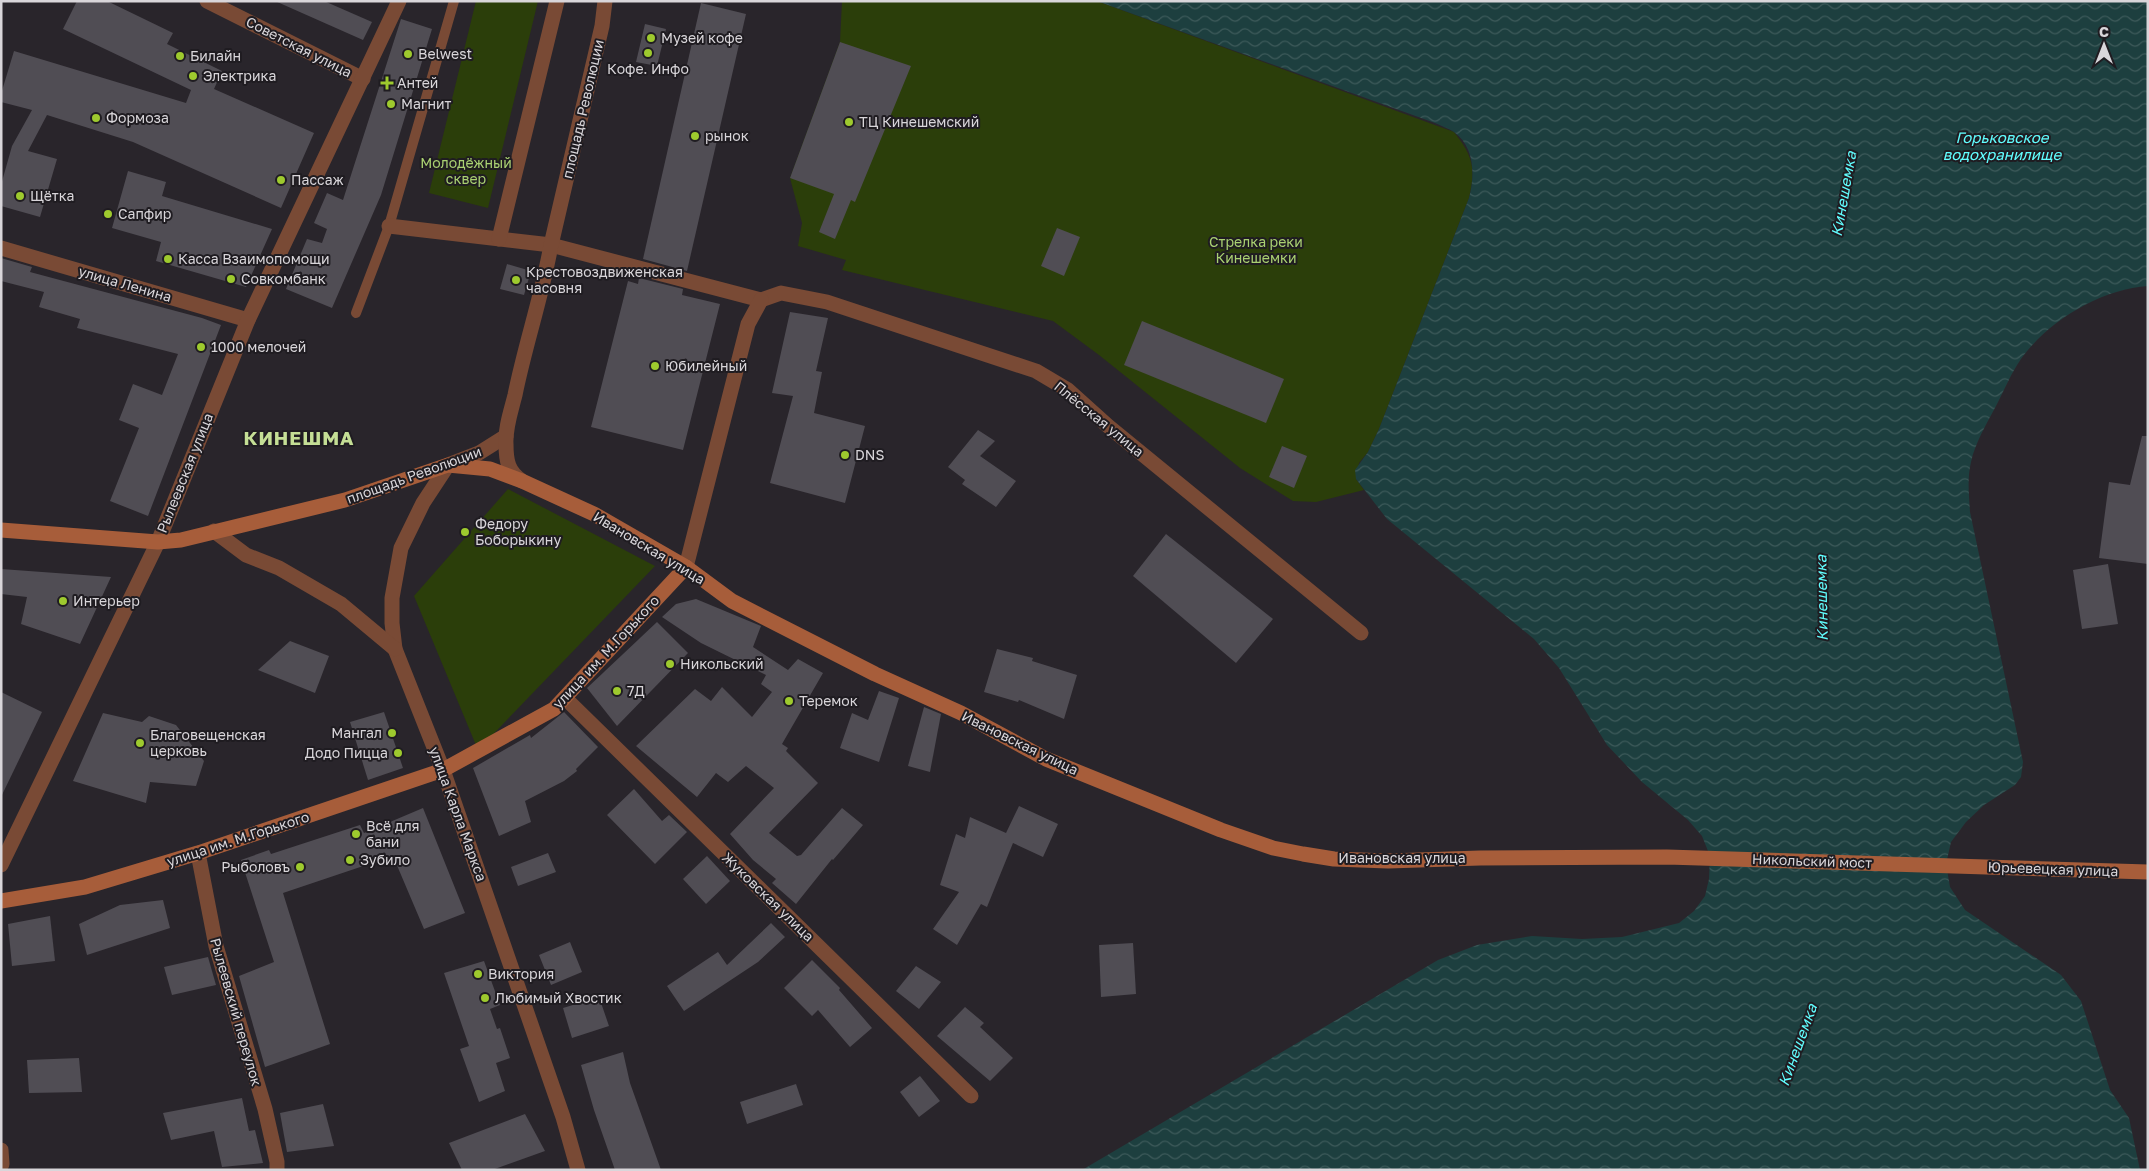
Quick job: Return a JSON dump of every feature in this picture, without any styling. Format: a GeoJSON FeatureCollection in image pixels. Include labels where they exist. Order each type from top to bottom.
{"type":"FeatureCollection","features":[{"type":"Feature","properties":{"kind":"main road","name":"Ивановская улица"},"geometry":{"type":"LineString","coordinates":[[448,464],[483,467],[522,481],[594,514],[686,567],[732,601],[875,674],[961,713],[1046,759],[1221,830],[1273,848],[1334,859],[1388,861],[1480,858],[1667,857]]}},
{"type":"Feature","properties":{"kind":"main road","name":"площадь Революции"},"geometry":{"type":"LineString","coordinates":[[1,530],[158,542],[192,538],[345,500],[448,464]]}},
{"type":"Feature","properties":{"kind":"main road","name":"улица им. М.Горького"},"geometry":{"type":"LineString","coordinates":[[1,901],[85,887],[198,853],[443,770],[554,709],[686,567]]}},
{"type":"Feature","properties":{"kind":"main road","name":"Никольский мост"},"geometry":{"type":"LineString","coordinates":[[1667,857],[1958,866]]}},
{"type":"Feature","properties":{"kind":"main road","name":"Юрьевецкая улица"},"geometry":{"type":"LineString","coordinates":[[1958,866],[2148,872]]}},
{"type":"Feature","properties":{"kind":"street","name":"Советская улица"},"geometry":{"type":"LineString","coordinates":[[207,1],[363,79]]}},
{"type":"Feature","properties":{"kind":"street","name":"Рылеевская улица"},"geometry":{"type":"LineString","coordinates":[[1,864],[158,542],[248,320],[399,1]]}},
{"type":"Feature","properties":{"kind":"street"},"geometry":{"type":"LineString","coordinates":[[499,239],[557,1]]}},
{"type":"Feature","properties":{"kind":"street","name":"площадь Революции"},"geometry":{"type":"LineString","coordinates":[[448,464],[479,453],[506,436],[523,354],[544,282],[602,26],[605,1]]}},
{"type":"Feature","properties":{"kind":"street"},"geometry":{"type":"LineString","coordinates":[[389,226],[551,245],[761,300]]}},
{"type":"Feature","properties":{"kind":"street","name":"улица Ленина"},"geometry":{"type":"LineString","coordinates":[[1,248],[248,320]]}},
{"type":"Feature","properties":{"kind":"street","name":"Плёсская улица"},"geometry":{"type":"LineString","coordinates":[[761,300],[781,293],[827,302],[1036,371],[1068,390],[1108,426],[1361,633]]}},
{"type":"Feature","properties":{"kind":"street","name":"улица им. М.Горького"},"geometry":{"type":"LineString","coordinates":[[686,567],[748,324],[761,300]]}},
{"type":"Feature","properties":{"kind":"street"},"geometry":{"type":"LineString","coordinates":[[506,436],[506,453],[510,469],[512,474],[522,481]]}},
{"type":"Feature","properties":{"kind":"street","name":"улица Карла Маркса"},"geometry":{"type":"LineString","coordinates":[[448,464],[419,510],[401,548],[392,598],[395,650],[443,770],[563,1117],[578,1170]]}},
{"type":"Feature","properties":{"kind":"street"},"geometry":{"type":"LineString","coordinates":[[214,532],[246,555],[279,568],[340,604],[395,650]]}},
{"type":"Feature","properties":{"kind":"street","name":"Жуковская улица"},"geometry":{"type":"LineString","coordinates":[[565,698],[971,1096]]}},
{"type":"Feature","properties":{"kind":"street","name":"Рылеевский переулок"},"geometry":{"type":"LineString","coordinates":[[198,853],[216,946],[265,1109],[278,1162],[277,1170]]}},
{"type":"Feature","properties":{"kind":"lane"},"geometry":{"type":"LineString","coordinates":[[356,313],[389,226],[454,1]]}},
{"type":"Feature","properties":{"kind":"green space","name":"Молодёжный сквер"},"geometry":{"type":"Polygon","coordinates":[[[476,1],[538,1],[488,208],[429,193],[476,1]]]}},
{"type":"Feature","properties":{"kind":"green space","name":"Стрелка реки Кинешемки"},"geometry":{"type":"Polygon","coordinates":[[[842,1],[1097,1],[1454,132],[1465,148],[1471,163],[1472,178],[1469,198],[1379,429],[1368,452],[1359,463],[1356,479],[1364,490],[1316,502],[1293,501],[1240,468],[1099,355],[1053,321],[842,270],[846,260],[798,246],[802,223],[790,178],[840,42],[842,1]]]}},
{"type":"Feature","properties":{"kind":"green space"},"geometry":{"type":"Polygon","coordinates":[[[508,489],[655,566],[478,750],[414,596],[508,489]]]}},
{"type":"Feature","properties":{"kind":"water"},"geometry":{"type":"Polygon","coordinates":[[[1097,1],[2148,1],[2148,286],[2130,288],[2094,300],[2061,320],[2032,345],[2011,376],[1978,440],[1971,462],[1969,481],[1970,512],[2023,762],[2021,777],[2015,785],[1984,805],[1966,822],[1951,842],[1946,864],[1950,887],[1965,910],[2061,975],[2081,1001],[2110,1090],[2129,1118],[2140,1170],[1082,1170],[1438,960],[1477,945],[1532,936],[1582,939],[1622,937],[1679,923],[1694,911],[1705,896],[1709,879],[1710,856],[1702,836],[1688,820],[1642,782],[1607,745],[1559,668],[1534,639],[1387,519],[1356,479],[1355,470],[1368,452],[1379,429],[1469,198],[1472,181],[1472,162],[1470,154],[1461,138],[1454,132],[1435,123],[1097,1]]]}},
{"type":"Feature","properties":{"kind":"building"},"geometry":{"type":"Polygon","coordinates":[[[77,1],[107,1],[173,33],[167,44],[222,71],[214,89],[314,133],[281,208],[133,142],[47,115],[28,151],[57,159],[40,217],[1,206],[1,185],[12,146],[32,110],[1,102],[1,94],[14,51],[186,103],[191,90],[63,29],[77,1]]]}},
{"type":"Feature","properties":{"kind":"building"},"geometry":{"type":"Polygon","coordinates":[[[275,1],[324,1],[372,22],[363,40],[275,1]]]}},
{"type":"Feature","properties":{"kind":"building","name":"рынок"},"geometry":{"type":"Polygon","coordinates":[[[701,3],[746,14],[687,271],[643,259],[701,3]]]}},
{"type":"Feature","properties":{"kind":"building"},"geometry":{"type":"Polygon","coordinates":[[[401,19],[432,29],[381,195],[332,308],[286,289],[307,239],[322,243],[327,229],[314,223],[327,193],[343,200],[401,19]]]}},
{"type":"Feature","properties":{"kind":"building"},"geometry":{"type":"Polygon","coordinates":[[[645,24],[666,29],[657,66],[636,62],[645,24]]]}},
{"type":"Feature","properties":{"kind":"building","name":"ТЦ Кинешемский"},"geometry":{"type":"Polygon","coordinates":[[[840,42],[911,66],[855,202],[851,200],[835,239],[819,232],[834,194],[790,178],[840,42]]]}},
{"type":"Feature","properties":{"kind":"building"},"geometry":{"type":"Polygon","coordinates":[[[128,171],[166,182],[162,196],[272,229],[246,287],[156,261],[161,242],[112,228],[128,171]]]}},
{"type":"Feature","properties":{"kind":"building"},"geometry":{"type":"Polygon","coordinates":[[[1057,228],[1080,237],[1064,276],[1041,266],[1057,228]]]}},
{"type":"Feature","properties":{"kind":"building"},"geometry":{"type":"Polygon","coordinates":[[[1,258],[32,267],[30,272],[202,318],[221,325],[148,516],[110,501],[139,428],[119,420],[133,384],[162,395],[178,354],[77,328],[80,319],[39,307],[44,292],[1,281],[1,258]]]}},
{"type":"Feature","properties":{"kind":"building","name":"Крестовоздвиженская часовня"},"geometry":{"type":"Polygon","coordinates":[[[507,264],[531,271],[524,295],[500,289],[507,264]]]}},
{"type":"Feature","properties":{"kind":"building","name":"Юбилейный"},"geometry":{"type":"Polygon","coordinates":[[[639,278],[683,289],[682,295],[720,304],[683,450],[591,427],[628,281],[638,284],[639,278]]]}},
{"type":"Feature","properties":{"kind":"building"},"geometry":{"type":"Polygon","coordinates":[[[790,312],[828,318],[816,371],[822,372],[814,413],[865,426],[845,503],[770,483],[793,396],[772,393],[790,312]]]}},
{"type":"Feature","properties":{"kind":"building"},"geometry":{"type":"Polygon","coordinates":[[[1142,321],[1284,379],[1266,423],[1124,365],[1142,321]]]}},
{"type":"Feature","properties":{"kind":"building"},"geometry":{"type":"Polygon","coordinates":[[[978,430],[995,441],[980,456],[1016,481],[996,507],[962,484],[965,480],[948,467],[978,430]]]}},
{"type":"Feature","properties":{"kind":"building"},"geometry":{"type":"Polygon","coordinates":[[[2142,436],[2148,436],[2148,564],[2099,558],[2109,482],[2130,485],[2142,436]]]}},
{"type":"Feature","properties":{"kind":"building"},"geometry":{"type":"Polygon","coordinates":[[[1282,446],[1307,456],[1294,488],[1269,477],[1282,446]]]}},
{"type":"Feature","properties":{"kind":"building"},"geometry":{"type":"Polygon","coordinates":[[[1166,534],[1273,619],[1236,663],[1133,576],[1166,534]]]}},
{"type":"Feature","properties":{"kind":"building"},"geometry":{"type":"Polygon","coordinates":[[[2108,564],[2118,624],[2082,629],[2073,570],[2108,564]]]}},
{"type":"Feature","properties":{"kind":"building","name":"Интерьер"},"geometry":{"type":"Polygon","coordinates":[[[1,569],[111,577],[80,644],[21,624],[27,597],[1,594],[1,569]]]}},
{"type":"Feature","properties":{"kind":"building"},"geometry":{"type":"Polygon","coordinates":[[[696,599],[761,626],[753,647],[788,670],[798,659],[823,673],[782,744],[788,748],[786,751],[818,783],[769,833],[797,856],[801,855],[842,808],[863,825],[832,859],[796,904],[772,883],[776,879],[753,860],[730,834],[774,788],[746,766],[728,782],[716,773],[697,797],[636,746],[695,689],[711,701],[722,687],[752,717],[772,692],[761,684],[766,675],[701,643],[662,617],[676,604],[696,599]]]}},
{"type":"Feature","properties":{"kind":"building"},"geometry":{"type":"Polygon","coordinates":[[[657,622],[688,653],[617,726],[587,688],[657,622]]]}},
{"type":"Feature","properties":{"kind":"building"},"geometry":{"type":"Polygon","coordinates":[[[290,641],[329,656],[315,693],[258,670],[290,641]]]}},
{"type":"Feature","properties":{"kind":"building"},"geometry":{"type":"Polygon","coordinates":[[[997,649],[1033,658],[1032,661],[1077,675],[1064,719],[1019,700],[1018,702],[984,692],[997,649]]]}},
{"type":"Feature","properties":{"kind":"building"},"geometry":{"type":"Polygon","coordinates":[[[879,691],[899,698],[879,762],[840,748],[852,713],[868,720],[879,691]]]}},
{"type":"Feature","properties":{"kind":"building"},"geometry":{"type":"Polygon","coordinates":[[[1,692],[42,712],[1,797],[1,692]]]}},
{"type":"Feature","properties":{"kind":"building"},"geometry":{"type":"Polygon","coordinates":[[[924,707],[941,714],[930,772],[908,766],[924,707]]]}},
{"type":"Feature","properties":{"kind":"building"},"geometry":{"type":"Polygon","coordinates":[[[384,712],[403,768],[368,780],[350,722],[384,712]]]}},
{"type":"Feature","properties":{"kind":"building"},"geometry":{"type":"Polygon","coordinates":[[[564,712],[598,747],[576,769],[577,771],[564,781],[525,801],[531,822],[499,836],[473,768],[530,735],[531,738],[564,712]]]}},
{"type":"Feature","properties":{"kind":"building","name":"Благовещенская церковь"},"geometry":{"type":"Polygon","coordinates":[[[103,713],[142,722],[149,716],[176,725],[204,761],[196,786],[150,782],[146,803],[73,781],[103,713]]]}},
{"type":"Feature","properties":{"kind":"building"},"geometry":{"type":"Polygon","coordinates":[[[634,789],[662,821],[669,815],[687,832],[655,864],[607,815],[634,789]]]}},
{"type":"Feature","properties":{"kind":"building"},"geometry":{"type":"Polygon","coordinates":[[[1019,806],[1058,824],[1043,857],[1013,843],[987,907],[981,904],[957,945],[933,929],[959,892],[940,885],[956,834],[965,838],[970,817],[1006,833],[1019,806]]]}},
{"type":"Feature","properties":{"kind":"building"},"geometry":{"type":"Polygon","coordinates":[[[423,808],[465,913],[424,929],[393,856],[283,893],[330,1044],[265,1067],[239,976],[274,962],[241,860],[269,850],[271,854],[360,825],[364,833],[423,808]]]}},
{"type":"Feature","properties":{"kind":"building"},"geometry":{"type":"Polygon","coordinates":[[[548,853],[556,872],[518,886],[511,867],[548,853]]]}},
{"type":"Feature","properties":{"kind":"building"},"geometry":{"type":"Polygon","coordinates":[[[707,856],[730,881],[706,904],[683,879],[707,856]]]}},
{"type":"Feature","properties":{"kind":"building"},"geometry":{"type":"Polygon","coordinates":[[[163,900],[170,928],[87,955],[79,924],[120,905],[163,900]]]}},
{"type":"Feature","properties":{"kind":"building"},"geometry":{"type":"Polygon","coordinates":[[[50,916],[55,961],[12,966],[8,924],[50,916]]]}},
{"type":"Feature","properties":{"kind":"building"},"geometry":{"type":"Polygon","coordinates":[[[771,923],[785,937],[758,962],[684,1011],[667,986],[718,952],[727,965],[771,923]]]}},
{"type":"Feature","properties":{"kind":"building"},"geometry":{"type":"Polygon","coordinates":[[[570,942],[582,972],[551,985],[539,955],[570,942]]]}},
{"type":"Feature","properties":{"kind":"building"},"geometry":{"type":"Polygon","coordinates":[[[1133,943],[1136,994],[1101,997],[1099,945],[1133,943]]]}},
{"type":"Feature","properties":{"kind":"building"},"geometry":{"type":"Polygon","coordinates":[[[208,957],[216,985],[172,995],[164,967],[208,957]]]}},
{"type":"Feature","properties":{"kind":"building"},"geometry":{"type":"Polygon","coordinates":[[[812,960],[840,988],[839,990],[872,1028],[850,1047],[818,1010],[812,1016],[784,988],[812,960]]]}},
{"type":"Feature","properties":{"kind":"building"},"geometry":{"type":"Polygon","coordinates":[[[484,961],[500,1005],[490,1009],[497,1029],[500,1028],[510,1058],[496,1063],[505,1091],[479,1102],[460,1049],[469,1046],[444,973],[484,961]]]}},
{"type":"Feature","properties":{"kind":"building"},"geometry":{"type":"Polygon","coordinates":[[[916,966],[941,982],[919,1009],[896,991],[916,966]]]}},
{"type":"Feature","properties":{"kind":"building"},"geometry":{"type":"Polygon","coordinates":[[[599,997],[609,1026],[572,1038],[563,1008],[599,997]]]}},
{"type":"Feature","properties":{"kind":"building"},"geometry":{"type":"Polygon","coordinates":[[[965,1007],[984,1023],[980,1027],[1013,1058],[990,1081],[937,1036],[965,1007]]]}},
{"type":"Feature","properties":{"kind":"building"},"geometry":{"type":"Polygon","coordinates":[[[623,1052],[630,1083],[661,1170],[615,1170],[594,1110],[581,1065],[623,1052]]]}},
{"type":"Feature","properties":{"kind":"building"},"geometry":{"type":"Polygon","coordinates":[[[79,1058],[82,1092],[29,1093],[27,1060],[79,1058]]]}},
{"type":"Feature","properties":{"kind":"building"},"geometry":{"type":"Polygon","coordinates":[[[920,1076],[940,1101],[919,1117],[900,1092],[920,1076]]]}},
{"type":"Feature","properties":{"kind":"building"},"geometry":{"type":"Polygon","coordinates":[[[796,1084],[803,1105],[747,1124],[740,1102],[796,1084]]]}},
{"type":"Feature","properties":{"kind":"building"},"geometry":{"type":"Polygon","coordinates":[[[242,1098],[249,1131],[255,1130],[263,1163],[222,1167],[214,1131],[171,1140],[163,1113],[242,1098]]]}},
{"type":"Feature","properties":{"kind":"building"},"geometry":{"type":"Polygon","coordinates":[[[323,1104],[334,1146],[287,1152],[280,1113],[323,1104]]]}},
{"type":"Feature","properties":{"kind":"building"},"geometry":{"type":"Polygon","coordinates":[[[525,1114],[545,1151],[492,1170],[462,1170],[449,1143],[525,1114]]]}},
{"type":"Feature","properties":{"kind":"place","name":"Музей кофе"},"geometry":{"type":"Point","coordinates":[651,38]}},
{"type":"Feature","properties":{"kind":"place","name":"Кофе. Инфо"},"geometry":{"type":"Point","coordinates":[648,53]}},
{"type":"Feature","properties":{"kind":"place","name":"Belwest"},"geometry":{"type":"Point","coordinates":[408,54]}},
{"type":"Feature","properties":{"kind":"place","name":"Билайн"},"geometry":{"type":"Point","coordinates":[180,56]}},
{"type":"Feature","properties":{"kind":"place","name":"Электрика"},"geometry":{"type":"Point","coordinates":[193,76]}},
{"type":"Feature","properties":{"kind":"place","name":"Антей"},"geometry":{"type":"Point","coordinates":[387,83]}},
{"type":"Feature","properties":{"kind":"place","name":"Магнит"},"geometry":{"type":"Point","coordinates":[391,104]}},
{"type":"Feature","properties":{"kind":"place","name":"Формоза"},"geometry":{"type":"Point","coordinates":[96,118]}},
{"type":"Feature","properties":{"kind":"place","name":"ТЦ Кинешемский"},"geometry":{"type":"Point","coordinates":[849,122]}},
{"type":"Feature","properties":{"kind":"place","name":"рынок"},"geometry":{"type":"Point","coordinates":[695,136]}},
{"type":"Feature","properties":{"kind":"place","name":"Пассаж"},"geometry":{"type":"Point","coordinates":[281,180]}},
{"type":"Feature","properties":{"kind":"place","name":"Щётка"},"geometry":{"type":"Point","coordinates":[20,196]}},
{"type":"Feature","properties":{"kind":"place","name":"Сапфир"},"geometry":{"type":"Point","coordinates":[108,214]}},
{"type":"Feature","properties":{"kind":"place","name":"Касса Взаимопомощи"},"geometry":{"type":"Point","coordinates":[168,259]}},
{"type":"Feature","properties":{"kind":"place","name":"Совкомбанк"},"geometry":{"type":"Point","coordinates":[231,279]}},
{"type":"Feature","properties":{"kind":"place","name":"Крестовоздвиженская часовня"},"geometry":{"type":"Point","coordinates":[516,280]}},
{"type":"Feature","properties":{"kind":"place","name":"1000 мелочей"},"geometry":{"type":"Point","coordinates":[201,347]}},
{"type":"Feature","properties":{"kind":"place","name":"Юбилейный"},"geometry":{"type":"Point","coordinates":[655,366]}},
{"type":"Feature","properties":{"kind":"place","name":"DNS"},"geometry":{"type":"Point","coordinates":[845,455]}},
{"type":"Feature","properties":{"kind":"place","name":"Федору Боборыкину"},"geometry":{"type":"Point","coordinates":[465,532]}},
{"type":"Feature","properties":{"kind":"place","name":"Интерьер"},"geometry":{"type":"Point","coordinates":[63,601]}},
{"type":"Feature","properties":{"kind":"place","name":"Никольский"},"geometry":{"type":"Point","coordinates":[670,664]}},
{"type":"Feature","properties":{"kind":"place","name":"7Д"},"geometry":{"type":"Point","coordinates":[617,691]}},
{"type":"Feature","properties":{"kind":"place","name":"Теремок"},"geometry":{"type":"Point","coordinates":[789,701]}},
{"type":"Feature","properties":{"kind":"place","name":"Мангал"},"geometry":{"type":"Point","coordinates":[392,733]}},
{"type":"Feature","properties":{"kind":"place","name":"Благовещенская церковь"},"geometry":{"type":"Point","coordinates":[140,743]}},
{"type":"Feature","properties":{"kind":"place","name":"Додо Пицца"},"geometry":{"type":"Point","coordinates":[398,753]}},
{"type":"Feature","properties":{"kind":"place","name":"Всё для бани"},"geometry":{"type":"Point","coordinates":[356,834]}},
{"type":"Feature","properties":{"kind":"place","name":"Зубило"},"geometry":{"type":"Point","coordinates":[350,860]}},
{"type":"Feature","properties":{"kind":"place","name":"Рыболовъ"},"geometry":{"type":"Point","coordinates":[300,867]}},
{"type":"Feature","properties":{"kind":"place","name":"Виктория"},"geometry":{"type":"Point","coordinates":[478,974]}},
{"type":"Feature","properties":{"kind":"place","name":"Любимый Хвостик"},"geometry":{"type":"Point","coordinates":[485,998]}},
{"type":"Feature","properties":{"kind":"district","name":"КИНЕШМА"},"geometry":{"type":"Point","coordinates":[299,438]}},
{"type":"Feature","properties":{"kind":"water label","name":"Горьковское водохранилище"},"geometry":{"type":"Point","coordinates":[2002,146]}},
{"type":"Feature","properties":{"kind":"water label","name":"Кинешемка"},"geometry":{"type":"Point","coordinates":[1844,194]}},
{"type":"Feature","properties":{"kind":"water label","name":"Кинешемка"},"geometry":{"type":"Point","coordinates":[1822,598]}},
{"type":"Feature","properties":{"kind":"water label","name":"Кинешемка"},"geometry":{"type":"Point","coordinates":[1798,1045]}}]}
